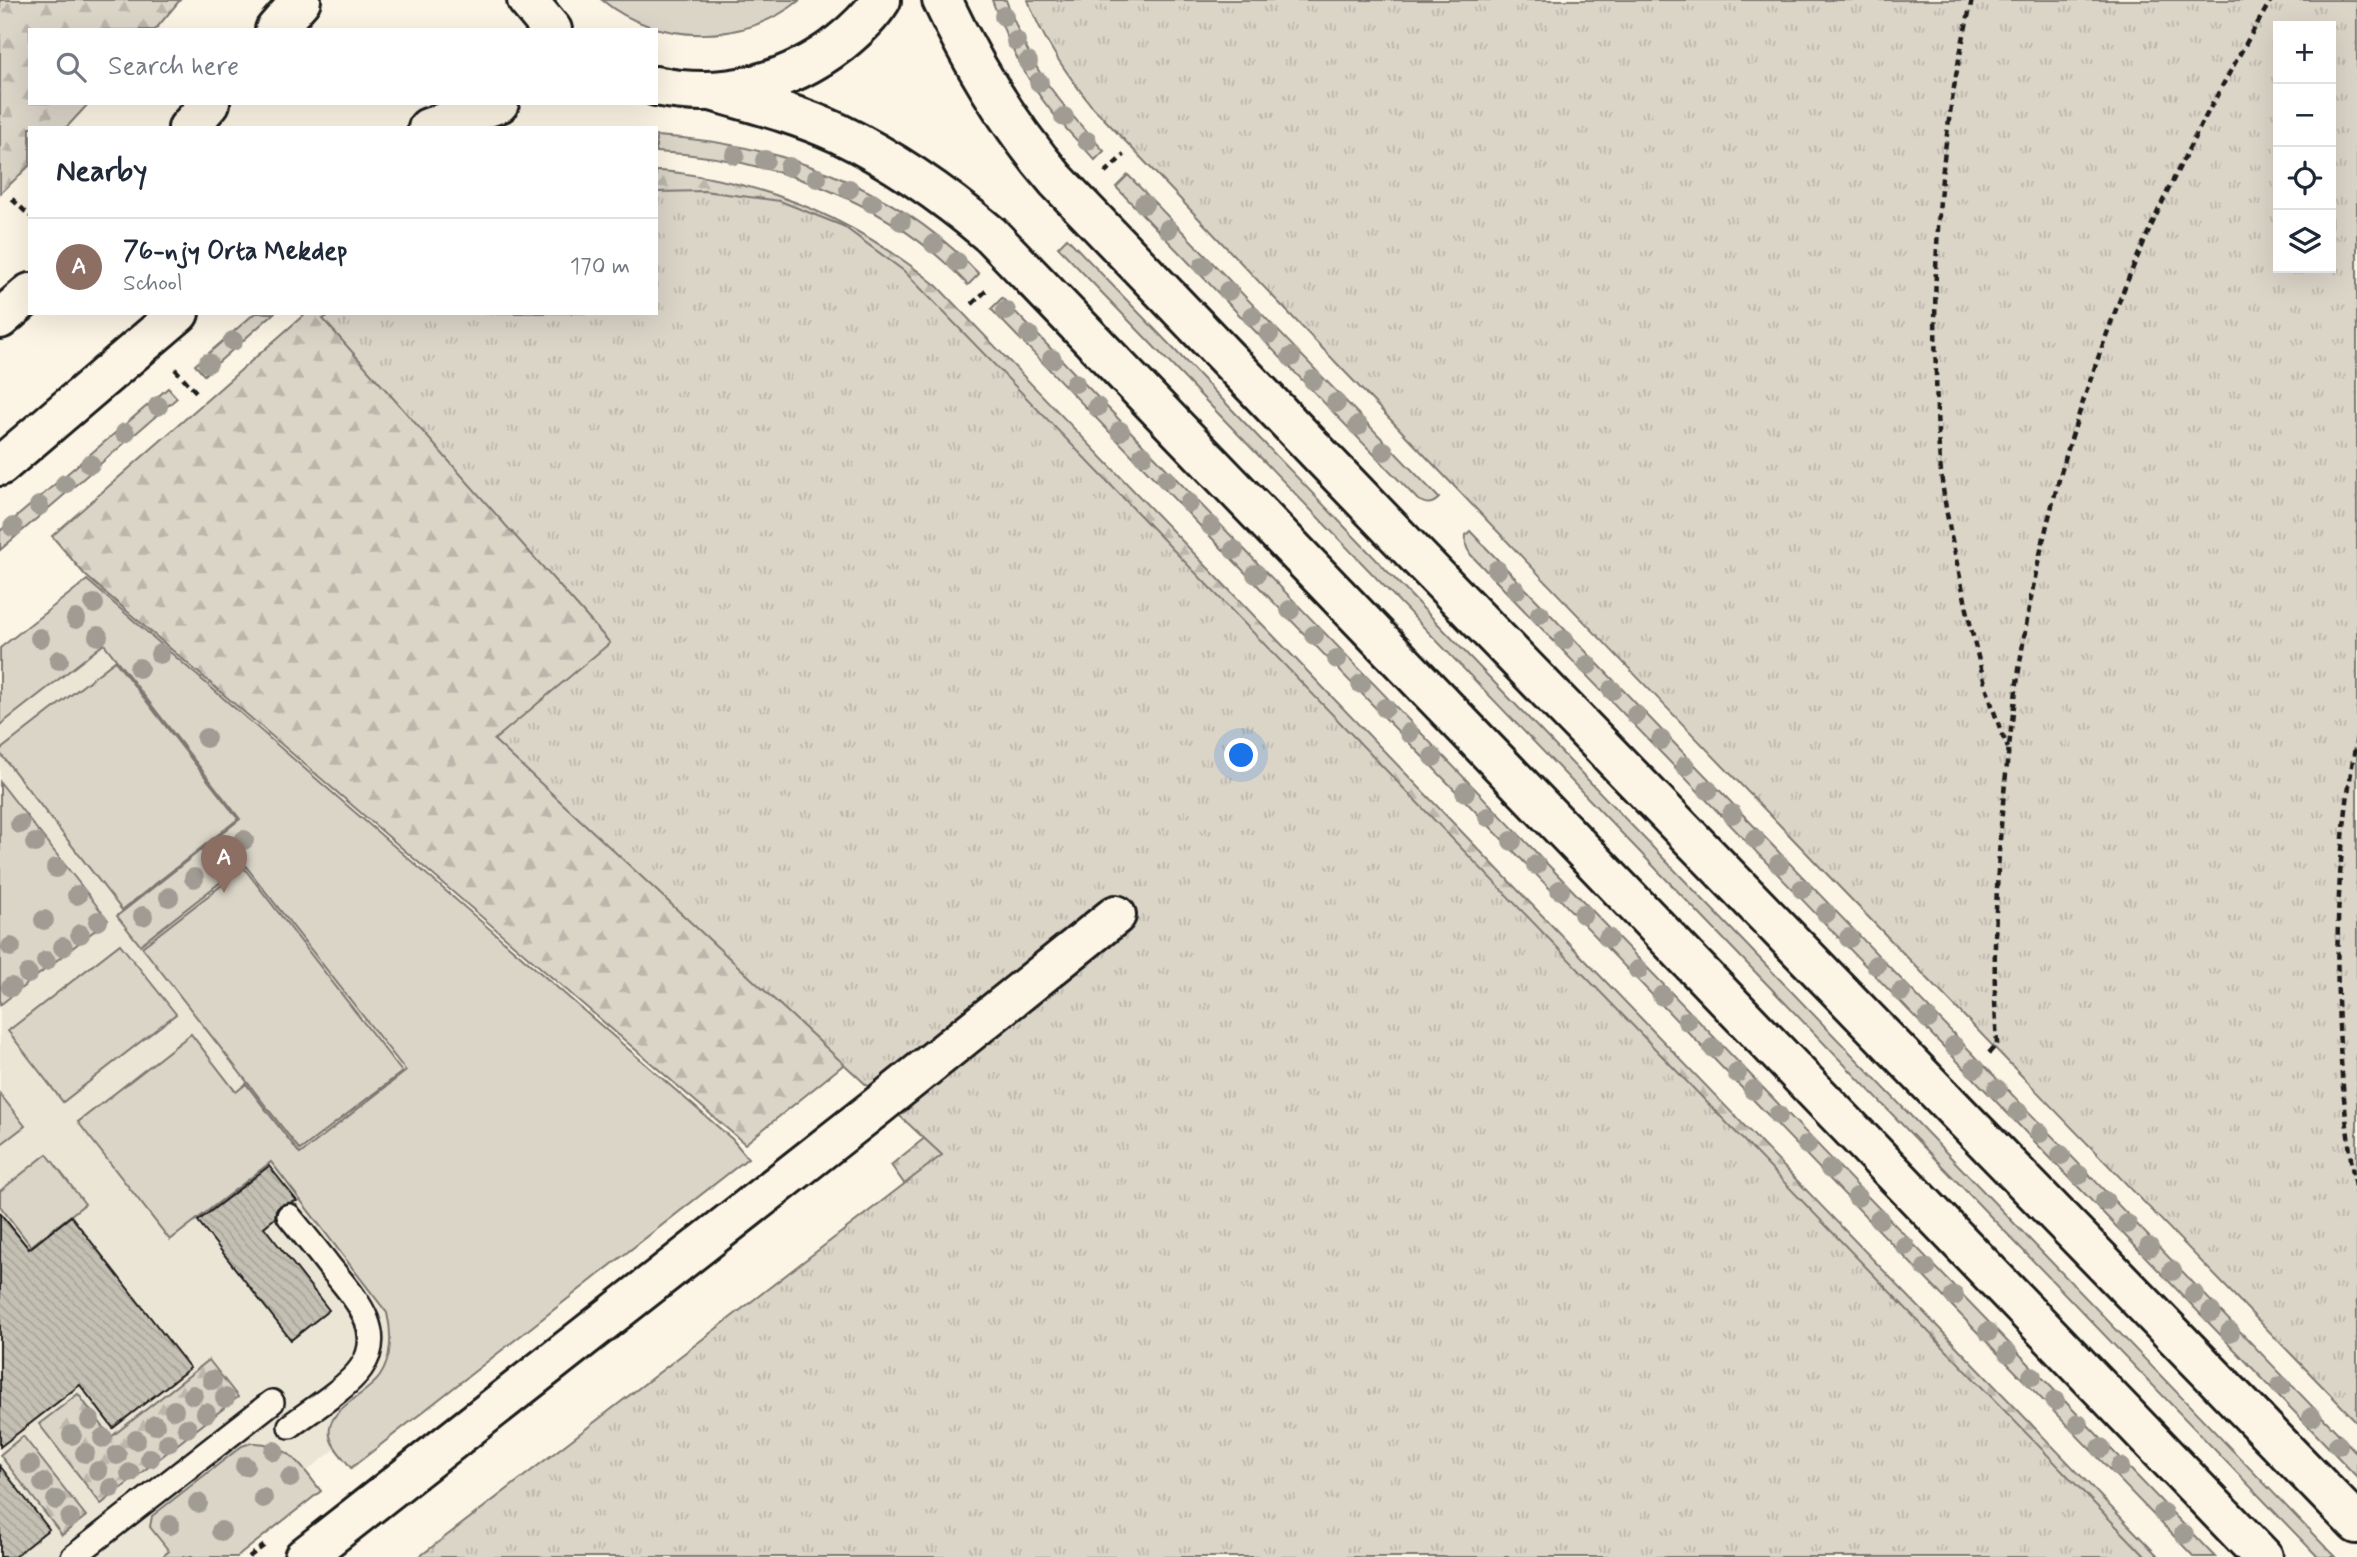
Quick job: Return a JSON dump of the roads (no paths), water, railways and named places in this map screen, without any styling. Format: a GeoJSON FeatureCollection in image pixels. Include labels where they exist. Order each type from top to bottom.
{"type":"FeatureCollection","features":[{"type":"Feature","properties":{"kind":"street"},"geometry":{"type":"LineString","coordinates":[[277,28],[301,0]]}},
{"type":"Feature","properties":{"kind":"street"},"geometry":{"type":"LineString","coordinates":[[527,0],[550,28]]}},
{"type":"Feature","properties":{"kind":"street"},"geometry":{"type":"LineString","coordinates":[[658,86],[715,92],[752,86],[789,74],[823,57],[853,33],[881,0]]}},
{"type":"Feature","properties":{"kind":"street"},"geometry":{"type":"LineString","coordinates":[[942,0],[1001,108],[1024,142],[1056,180],[2357,1524]]}},
{"type":"Feature","properties":{"kind":"street"},"geometry":{"type":"LineString","coordinates":[[715,92],[786,113],[836,132],[881,155],[930,186],[991,234],[2263,1557]]}},
{"type":"Feature","properties":{"kind":"street"},"geometry":{"type":"LineString","coordinates":[[190,126],[208,105]]}},
{"type":"Feature","properties":{"kind":"street"},"geometry":{"type":"LineString","coordinates":[[434,126],[493,105]]}},
{"type":"Feature","properties":{"kind":"street"},"geometry":{"type":"LineString","coordinates":[[0,319],[28,295]]}},
{"type":"Feature","properties":{"kind":"street"},"geometry":{"type":"LineString","coordinates":[[0,466],[177,315]]}},
{"type":"Feature","properties":{"kind":"street"},"geometry":{"type":"LineString","coordinates":[[304,1557],[1116,915]]}},
{"type":"Feature","properties":{"kind":"lane"},"geometry":{"type":"LineString","coordinates":[[289,1216],[365,1313],[371,1337],[368,1358],[359,1371],[290,1426]]}},
{"type":"Feature","properties":{"kind":"lane"},"geometry":{"type":"LineString","coordinates":[[74,1557],[272,1402]]}},
{"type":"Feature","properties":{"kind":"place","name":"76-njy Orta Mekdep"},"geometry":{"type":"Point","coordinates":[224,893]}}]}
